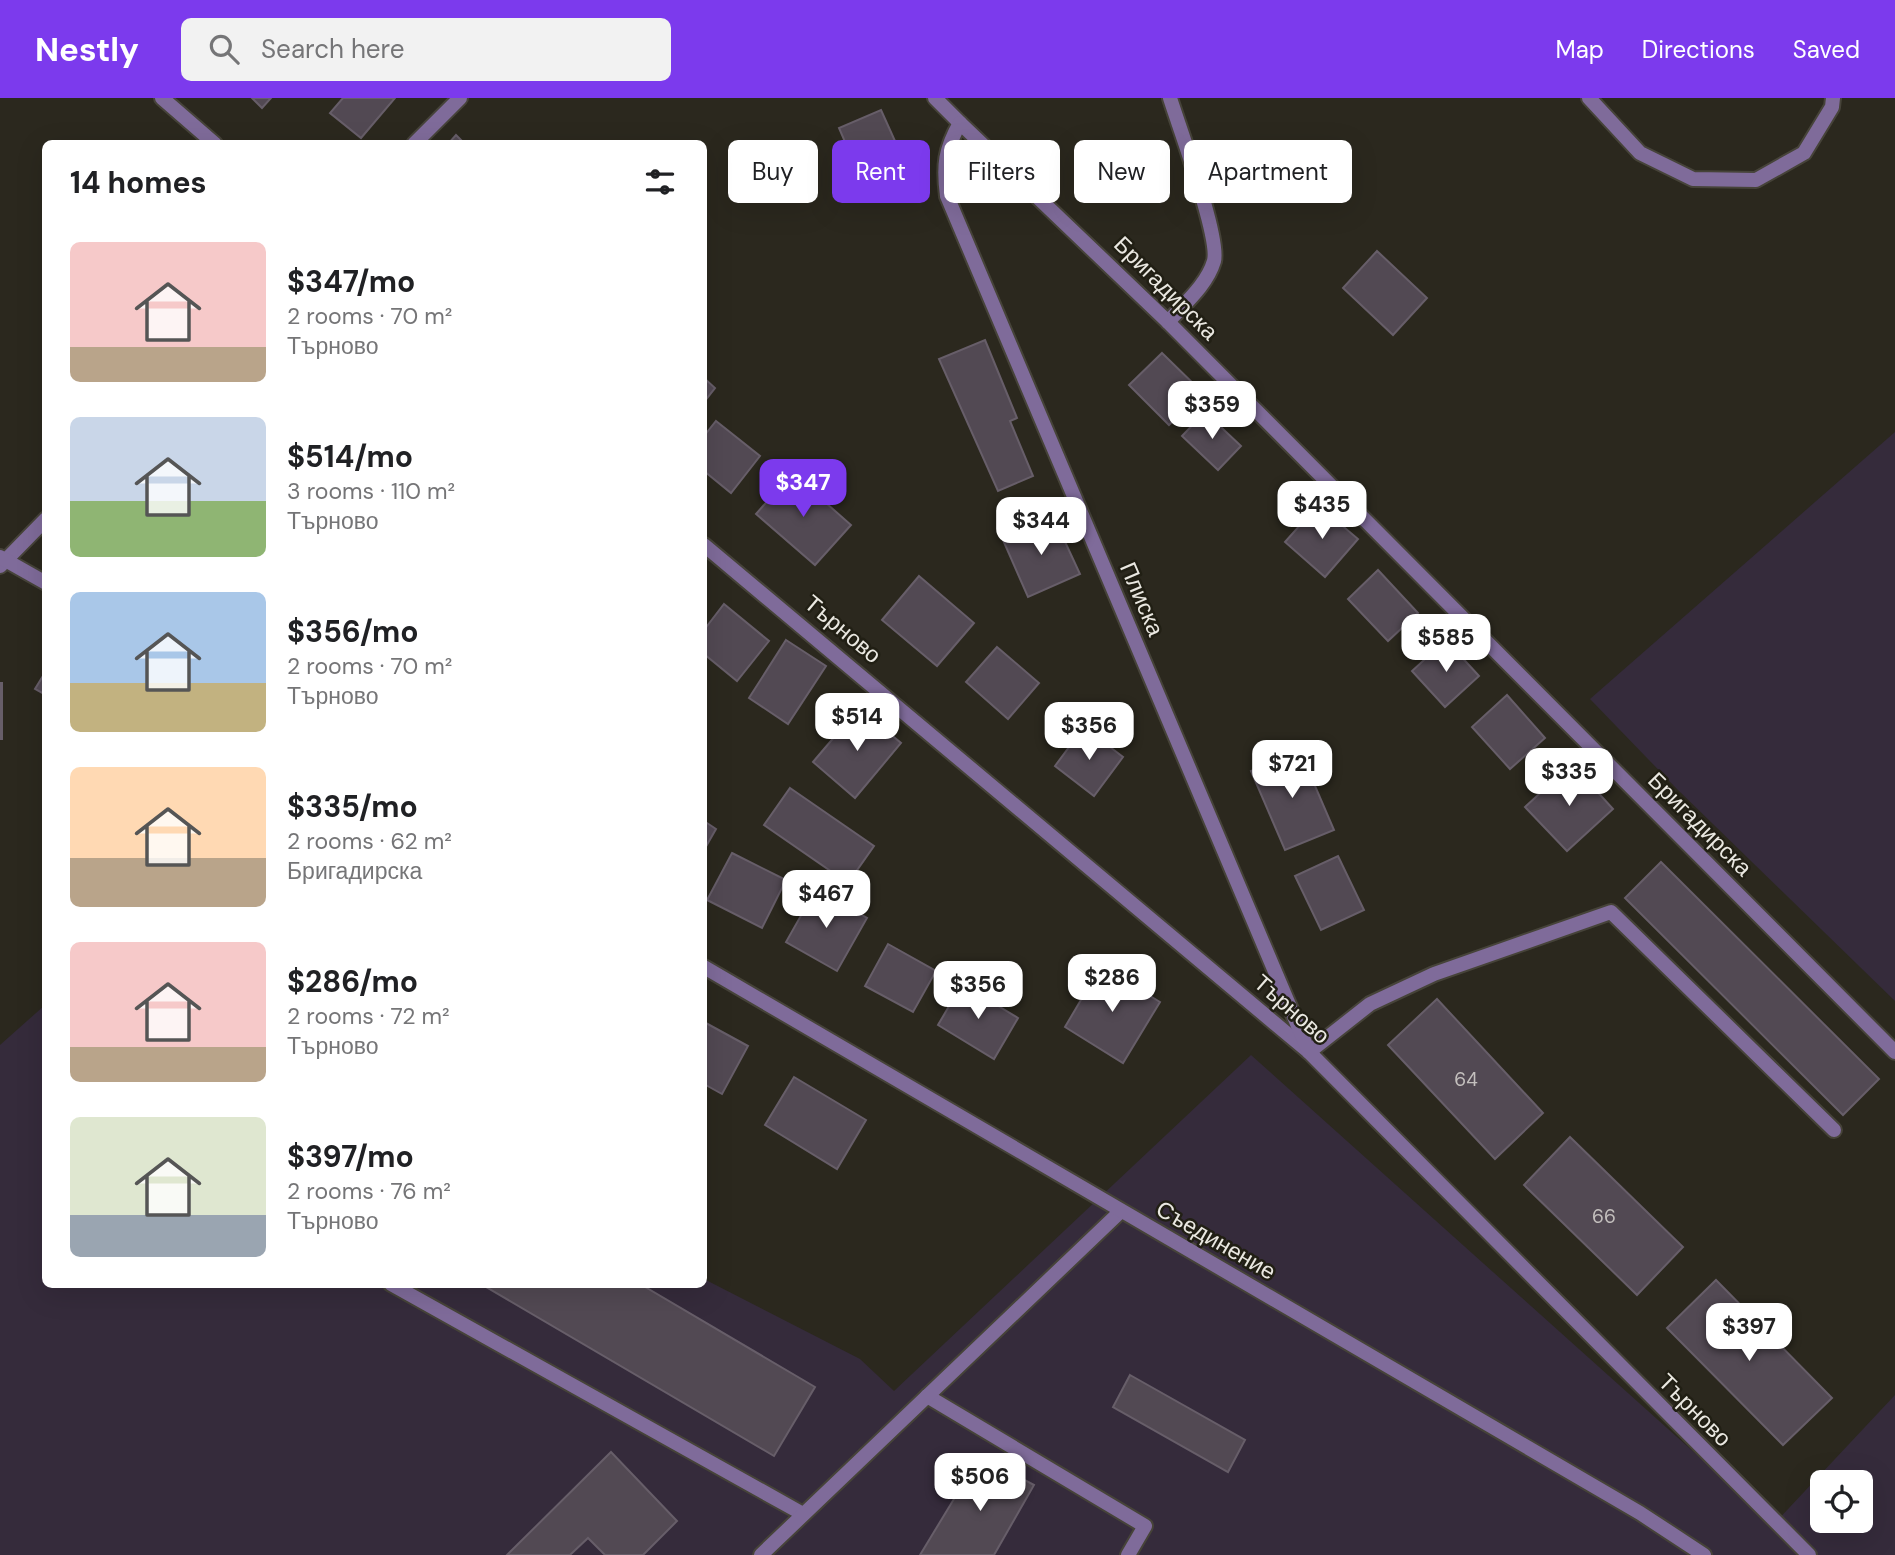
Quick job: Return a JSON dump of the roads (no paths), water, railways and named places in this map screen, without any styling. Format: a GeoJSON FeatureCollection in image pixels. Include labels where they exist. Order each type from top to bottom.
{"type":"FeatureCollection","features":[{"type":"Feature","properties":{"kind":"street"},"geometry":{"type":"LineString","coordinates":[[162,98],[210,140]]}},
{"type":"Feature","properties":{"kind":"street"},"geometry":{"type":"LineString","coordinates":[[418,140],[460,98]]}},
{"type":"Feature","properties":{"kind":"street","name":"Бригадирска"},"geometry":{"type":"LineString","coordinates":[[935,98],[1168,322],[1895,1052]]}},
{"type":"Feature","properties":{"kind":"street"},"geometry":{"type":"LineString","coordinates":[[1168,322],[1203,282],[1214,259],[1210,230],[1170,98]]}},
{"type":"Feature","properties":{"kind":"street"},"geometry":{"type":"LineString","coordinates":[[1589,98],[1640,153],[1693,179],[1756,180],[1804,153],[1832,107],[1833,98]]}},
{"type":"Feature","properties":{"kind":"street","name":"Плиска"},"geometry":{"type":"LineString","coordinates":[[960,123],[947,147],[943,168],[947,196],[1309,1052]]}},
{"type":"Feature","properties":{"kind":"street"},"geometry":{"type":"LineString","coordinates":[[42,523],[2,561],[42,581]]}},
{"type":"Feature","properties":{"kind":"street","name":"Търново"},"geometry":{"type":"LineString","coordinates":[[707,548],[1309,1052],[1809,1555]]}},
{"type":"Feature","properties":{"kind":"street"},"geometry":{"type":"LineString","coordinates":[[1309,1052],[1370,1004],[1434,974],[1611,912],[1834,1130]]}},
{"type":"Feature","properties":{"kind":"street","name":"Съединение"},"geometry":{"type":"LineString","coordinates":[[707,969],[1640,1513],[1704,1555]]}},
{"type":"Feature","properties":{"kind":"street"},"geometry":{"type":"LineString","coordinates":[[761,1555],[1121,1211]]}},
{"type":"Feature","properties":{"kind":"street"},"geometry":{"type":"LineString","coordinates":[[398,1288],[803,1514]]}},
{"type":"Feature","properties":{"kind":"street"},"geometry":{"type":"LineString","coordinates":[[927,1396],[1145,1526],[1128,1555]]}}]}
